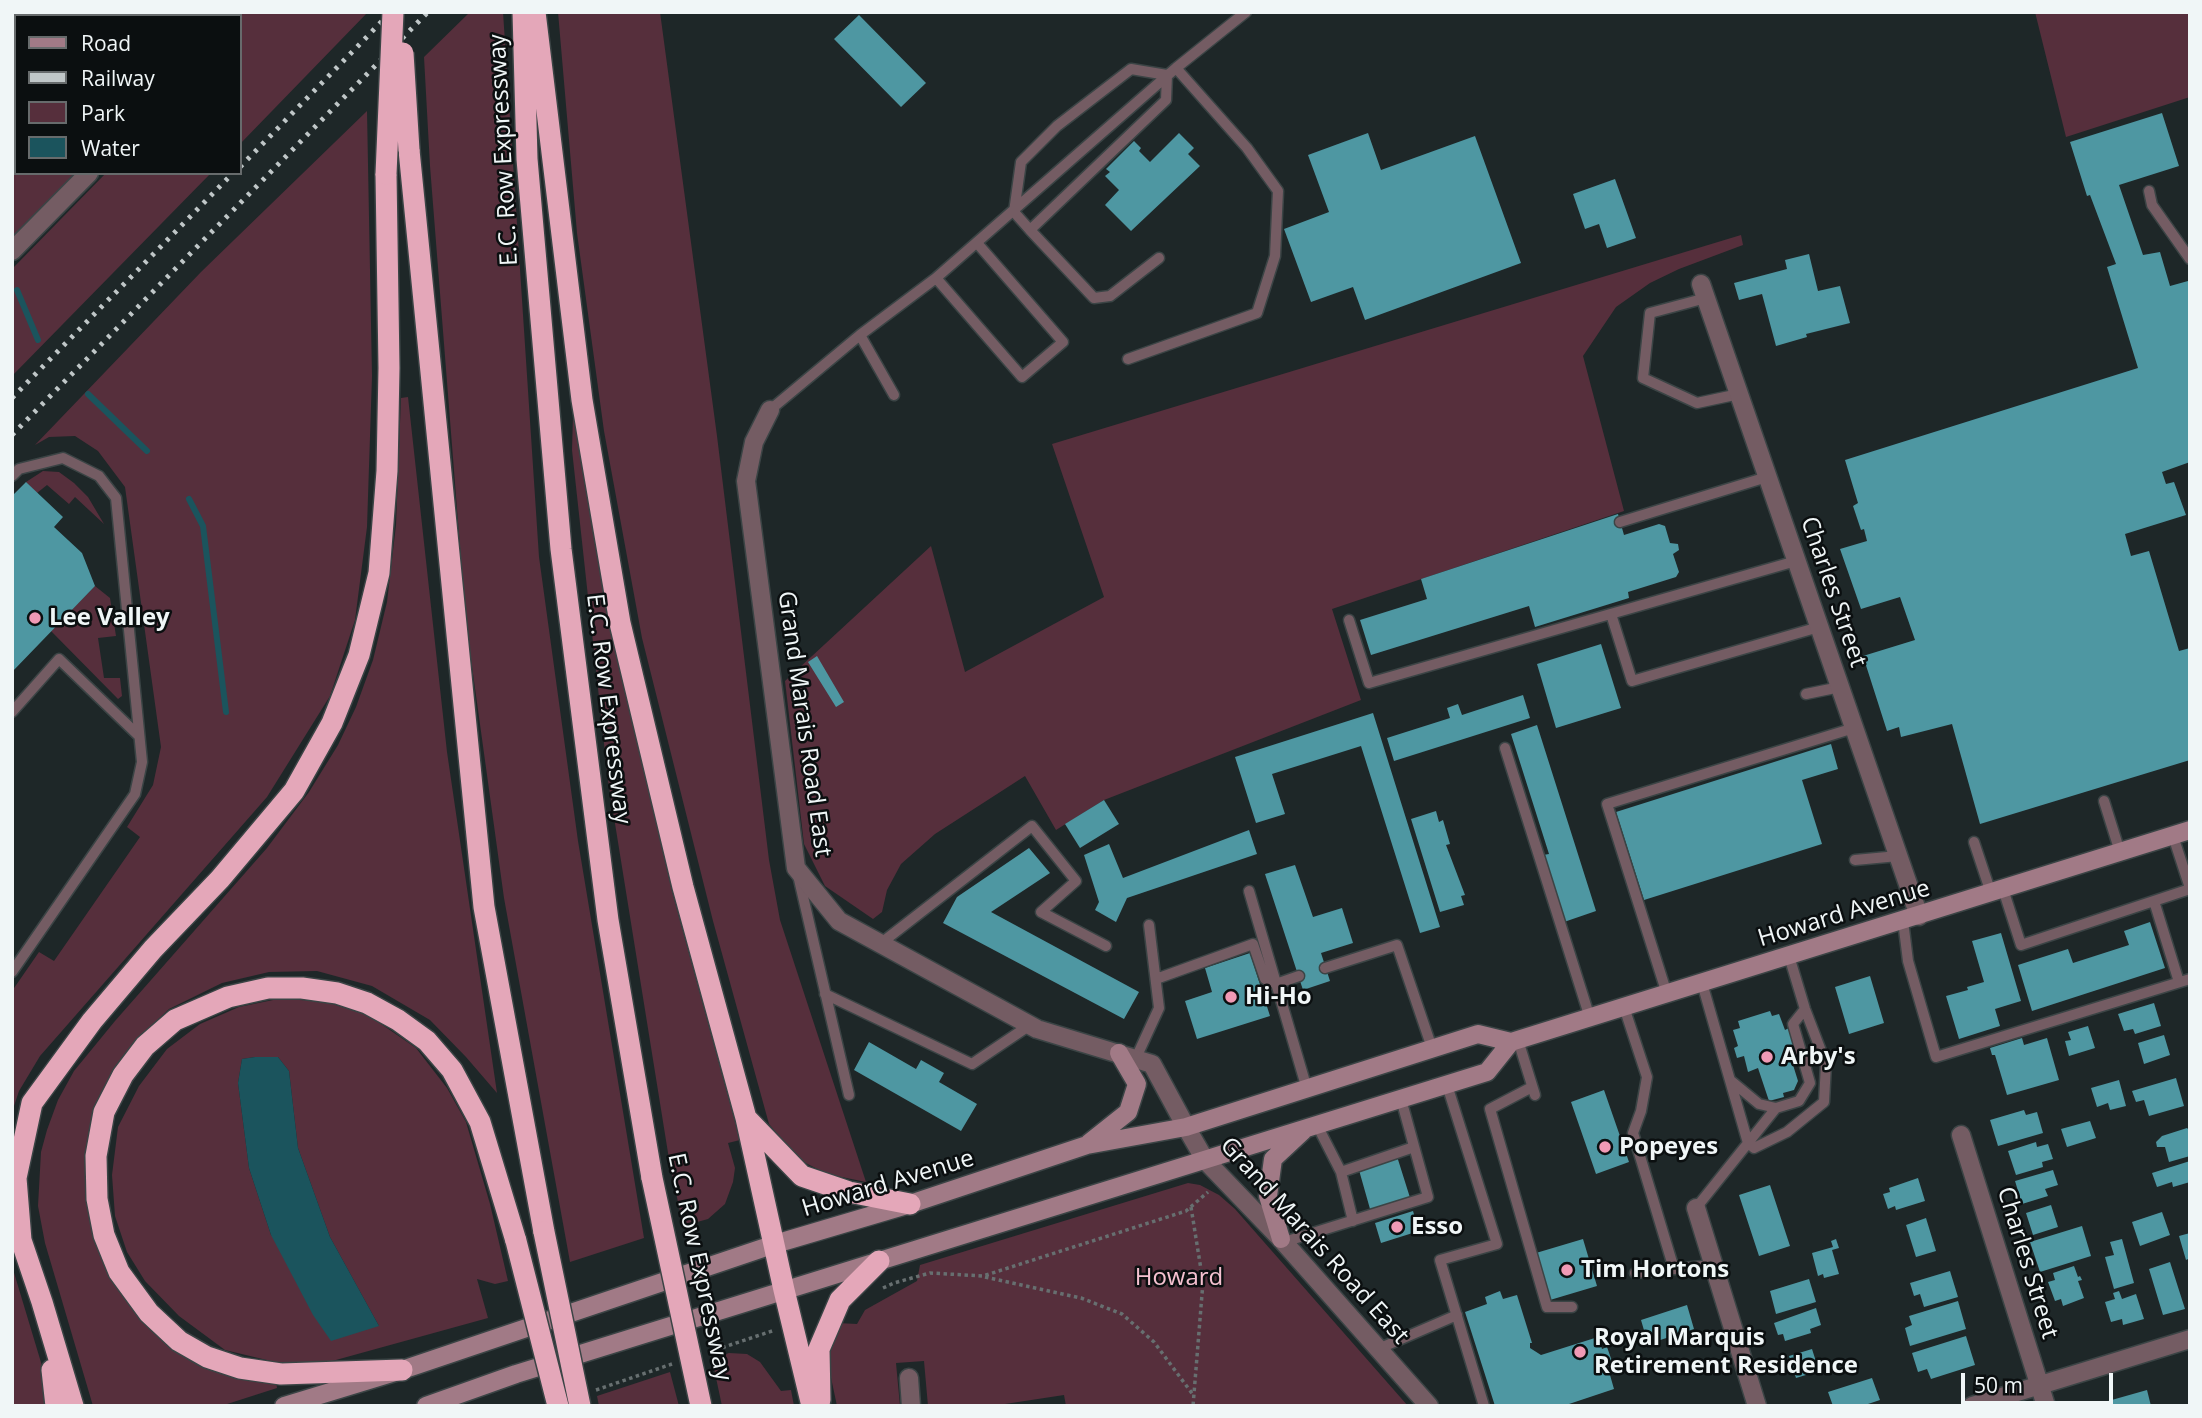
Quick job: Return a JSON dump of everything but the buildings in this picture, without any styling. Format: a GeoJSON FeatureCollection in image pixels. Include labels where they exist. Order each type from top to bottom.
{"type":"FeatureCollection","features":[{"type":"Feature","properties":{"kind":"highway"},"geometry":{"type":"LineString","coordinates":[[73,1406],[21,1240],[16,1178],[32,1103],[92,1021],[153,949],[220,879],[294,791],[332,723],[359,656],[379,573],[387,471],[389,369],[386,174],[393,12]]}},
{"type":"Feature","properties":{"kind":"highway"},"geometry":{"type":"LineString","coordinates":[[401,12],[408,150],[484,907],[544,1232],[583,1399]]}},
{"type":"Feature","properties":{"kind":"highway"},"geometry":{"type":"LineString","coordinates":[[529,22],[582,400],[620,623],[682,887],[746,1118],[812,1406]]}},
{"type":"Feature","properties":{"kind":"highway","name":"E.C. Row Expressway"},"geometry":{"type":"LineString","coordinates":[[529,22],[527,159],[561,549],[608,920],[652,1178],[701,1406]]}},
{"type":"Feature","properties":{"kind":"highway"},"geometry":{"type":"LineString","coordinates":[[402,1370],[281,1374],[240,1368],[207,1357],[179,1341],[149,1313],[119,1272],[104,1235],[97,1188],[96,1156],[104,1112],[123,1075],[145,1046],[175,1020],[228,997],[268,988],[302,988],[337,993],[367,1003],[398,1020],[427,1041],[452,1070],[480,1122],[516,1241],[558,1406]]}},
{"type":"Feature","properties":{"kind":"highway"},"geometry":{"type":"LineString","coordinates":[[746,1118],[802,1176],[849,1192],[910,1204]]}},
{"type":"Feature","properties":{"kind":"highway"},"geometry":{"type":"LineString","coordinates":[[820,1406],[820,1349],[839,1300],[879,1261]]}},
{"type":"Feature","properties":{"kind":"highway"},"geometry":{"type":"LineString","coordinates":[[42,1302],[55,1406]]}},
{"type":"Feature","properties":{"kind":"main road","name":"Howard Avenue"},"geometry":{"type":"LineString","coordinates":[[284,1406],[402,1370],[775,1244],[910,1204],[1087,1145],[1186,1127],[1478,1034],[1515,1041],[2181,833]]}},
{"type":"Feature","properties":{"kind":"main road"},"geometry":{"type":"LineString","coordinates":[[426,1406],[516,1374],[1487,1072],[1515,1041]]}},
{"type":"Feature","properties":{"kind":"main road"},"geometry":{"type":"LineString","coordinates":[[1087,1145],[1128,1112],[1137,1084],[1127,1056]]}},
{"type":"Feature","properties":{"kind":"main road"},"geometry":{"type":"LineString","coordinates":[[1282,1240],[1268,1196],[1273,1159],[1311,1127]]}},
{"type":"Feature","properties":{"kind":"street"},"geometry":{"type":"LineString","coordinates":[[12,251],[87,175]]}},
{"type":"Feature","properties":{"kind":"street","name":"Charles Street"},"geometry":{"type":"LineString","coordinates":[[1703,291],[1898,856],[1911,918]]}},
{"type":"Feature","properties":{"kind":"street","name":"Grand Marais Road East"},"geometry":{"type":"LineString","coordinates":[[770,410],[754,442],[746,481],[796,868],[839,921],[880,944],[1030,1025],[1152,1064],[1205,1160],[1282,1240],[1429,1406]]}},
{"type":"Feature","properties":{"kind":"street","name":"Charles Street"},"geometry":{"type":"LineString","coordinates":[[1961,1135],[2046,1406]]}},
{"type":"Feature","properties":{"kind":"street"},"geometry":{"type":"LineString","coordinates":[[1696,1208],[1757,1406]]}},
{"type":"Feature","properties":{"kind":"street"},"geometry":{"type":"LineString","coordinates":[[1972,1406],[2190,1339]]}},
{"type":"Feature","properties":{"kind":"street"},"geometry":{"type":"LineString","coordinates":[[909,1378],[911,1406]]}},
{"type":"Feature","properties":{"kind":"lane"},"geometry":{"type":"LineString","coordinates":[[770,410],[860,335],[936,278],[1167,75],[1246,12]]}},
{"type":"Feature","properties":{"kind":"lane"},"geometry":{"type":"LineString","coordinates":[[1128,359],[1257,313],[1275,256],[1278,191],[1247,148],[1176,68]]}},
{"type":"Feature","properties":{"kind":"lane"},"geometry":{"type":"LineString","coordinates":[[1159,258],[1110,296],[1094,298],[1014,212],[1021,162],[1056,126],[1131,69],[1167,75]]}},
{"type":"Feature","properties":{"kind":"lane"},"geometry":{"type":"LineString","coordinates":[[1030,230],[1166,100],[1167,75]]}},
{"type":"Feature","properties":{"kind":"lane"},"geometry":{"type":"LineString","coordinates":[[2148,191],[2152,205],[2190,259]]}},
{"type":"Feature","properties":{"kind":"lane"},"geometry":{"type":"LineString","coordinates":[[936,278],[1022,377],[1063,342],[977,243]]}},
{"type":"Feature","properties":{"kind":"lane"},"geometry":{"type":"LineString","coordinates":[[1703,291],[1650,313],[1643,378],[1697,403],[1739,394]]}},
{"type":"Feature","properties":{"kind":"lane"},"geometry":{"type":"LineString","coordinates":[[860,335],[894,395]]}},
{"type":"Feature","properties":{"kind":"lane"},"geometry":{"type":"LineString","coordinates":[[12,476],[19,469],[63,458],[99,476],[116,498],[142,762],[135,794],[12,972]]}},
{"type":"Feature","properties":{"kind":"lane"},"geometry":{"type":"LineString","coordinates":[[1620,522],[1767,477]]}},
{"type":"Feature","properties":{"kind":"lane"},"geometry":{"type":"LineString","coordinates":[[1349,620],[1368,682],[1796,561]]}},
{"type":"Feature","properties":{"kind":"lane"},"geometry":{"type":"LineString","coordinates":[[1611,614],[1632,681],[1819,627]]}},
{"type":"Feature","properties":{"kind":"lane"},"geometry":{"type":"LineString","coordinates":[[12,712],[59,659],[139,736]]}},
{"type":"Feature","properties":{"kind":"lane"},"geometry":{"type":"LineString","coordinates":[[1806,695],[1840,687]]}},
{"type":"Feature","properties":{"kind":"lane"},"geometry":{"type":"LineString","coordinates":[[1667,994],[1607,804],[1854,728]]}},
{"type":"Feature","properties":{"kind":"lane"},"geometry":{"type":"LineString","coordinates":[[1505,748],[1590,1018]]}},
{"type":"Feature","properties":{"kind":"lane"},"geometry":{"type":"LineString","coordinates":[[2104,801],[2120,852]]}},
{"type":"Feature","properties":{"kind":"lane"},"geometry":{"type":"LineString","coordinates":[[880,944],[1032,826],[1076,881],[1041,912],[1106,946]]}},
{"type":"Feature","properties":{"kind":"lane"},"geometry":{"type":"LineString","coordinates":[[1974,842],[2021,945],[2190,889],[2181,833]]}},
{"type":"Feature","properties":{"kind":"lane"},"geometry":{"type":"LineString","coordinates":[[1855,860],[1898,856]]}},
{"type":"Feature","properties":{"kind":"lane"},"geometry":{"type":"LineString","coordinates":[[796,868],[849,1095]]}},
{"type":"Feature","properties":{"kind":"lane"},"geometry":{"type":"LineString","coordinates":[[1249,891],[1307,1089]]}},
{"type":"Feature","properties":{"kind":"lane"},"geometry":{"type":"LineString","coordinates":[[1911,918],[1908,961],[1936,1057],[2184,980],[2154,901]]}},
{"type":"Feature","properties":{"kind":"lane"},"geometry":{"type":"LineString","coordinates":[[1127,1056],[1159,1008],[1149,925]]}},
{"type":"Feature","properties":{"kind":"lane"},"geometry":{"type":"LineString","coordinates":[[1156,979],[1253,944],[1265,979],[1276,984],[1299,976]]}},
{"type":"Feature","properties":{"kind":"lane"},"geometry":{"type":"LineString","coordinates":[[1325,968],[1397,945],[1432,1048]]}},
{"type":"Feature","properties":{"kind":"lane"},"geometry":{"type":"LineString","coordinates":[[1702,983],[1748,1143],[1754,1148],[1787,1132],[1824,1102],[1826,1064],[1789,956]]}},
{"type":"Feature","properties":{"kind":"lane"},"geometry":{"type":"LineString","coordinates":[[825,994],[972,1064],[1030,1025]]}},
{"type":"Feature","properties":{"kind":"lane"},"geometry":{"type":"LineString","coordinates":[[1624,1007],[1647,1077],[1641,1111],[1633,1133],[1674,1269]]}},
{"type":"Feature","properties":{"kind":"lane"},"geometry":{"type":"LineString","coordinates":[[1730,1079],[1759,1104],[1776,1108],[1799,1101],[1810,1083],[1793,1024],[1805,1009]]}},
{"type":"Feature","properties":{"kind":"lane"},"geometry":{"type":"LineString","coordinates":[[1515,1041],[1533,1091],[1490,1110],[1547,1307],[1572,1307]]}},
{"type":"Feature","properties":{"kind":"lane"},"geometry":{"type":"LineString","coordinates":[[1447,1085],[1497,1244],[1440,1260],[1484,1406]]}},
{"type":"Feature","properties":{"kind":"lane"},"geometry":{"type":"LineString","coordinates":[[1282,1240],[1428,1197],[1402,1098]]}},
{"type":"Feature","properties":{"kind":"lane"},"geometry":{"type":"LineString","coordinates":[[1696,1208],[1776,1108]]}},
{"type":"Feature","properties":{"kind":"lane"},"geometry":{"type":"LineString","coordinates":[[1311,1127],[1340,1172],[1353,1221]]}},
{"type":"Feature","properties":{"kind":"lane"},"geometry":{"type":"LineString","coordinates":[[1340,1172],[1414,1147]]}},
{"type":"Feature","properties":{"kind":"lane"},"geometry":{"type":"LineString","coordinates":[[1635,1273],[1713,1265]]}},
{"type":"Feature","properties":{"kind":"lane"},"geometry":{"type":"LineString","coordinates":[[1378,1349],[1457,1315]]}},
{"type":"Feature","properties":{"kind":"path"},"geometry":{"type":"LineString","coordinates":[[983,1276],[1174,1215],[1191,1207],[1208,1192]]}},
{"type":"Feature","properties":{"kind":"path"},"geometry":{"type":"LineString","coordinates":[[1191,1207],[1203,1282],[1193,1406]]}},
{"type":"Feature","properties":{"kind":"path"},"geometry":{"type":"LineString","coordinates":[[872,1294],[894,1283],[930,1273],[983,1276],[1081,1297],[1122,1314],[1154,1342],[1194,1396]]}},
{"type":"Feature","properties":{"kind":"path"},"geometry":{"type":"LineString","coordinates":[[705,1353],[783,1327]]}},
{"type":"Feature","properties":{"kind":"path"},"geometry":{"type":"LineString","coordinates":[[583,1399],[679,1362]]}},
{"type":"Feature","properties":{"kind":"green space"},"geometry":{"type":"Polygon","coordinates":[[[12,12],[207,12],[14,14],[14,175],[74,175],[12,237],[12,12]]]}},
{"type":"Feature","properties":{"kind":"green space"},"geometry":{"type":"Polygon","coordinates":[[[368,12],[242,142],[242,14],[226,14],[368,12]]]}},
{"type":"Feature","properties":{"kind":"green space"},"geometry":{"type":"Polygon","coordinates":[[[470,12],[503,12],[539,557],[578,841],[644,1238],[570,1262],[504,898],[466,623],[424,57],[470,12]]]}},
{"type":"Feature","properties":{"kind":"green space"},"geometry":{"type":"Polygon","coordinates":[[[558,12],[660,12],[717,436],[769,860],[780,920],[866,1182],[827,1174],[798,1159],[769,1124],[713,921],[642,638],[604,431],[577,233],[558,12]]]}},
{"type":"Feature","properties":{"kind":"green space"},"geometry":{"type":"Polygon","coordinates":[[[2035,12],[2190,12],[2190,97],[2066,137],[2035,12]]]}},
{"type":"Feature","properties":{"kind":"green space"},"geometry":{"type":"Polygon","coordinates":[[[367,111],[372,376],[367,527],[355,620],[330,696],[267,797],[40,1056],[19,1091],[12,1112],[12,991],[39,952],[54,961],[140,837],[127,827],[153,785],[161,747],[125,487],[98,451],[75,436],[49,437],[35,445],[201,272],[367,111]]]}},
{"type":"Feature","properties":{"kind":"green space"},"geometry":{"type":"Polygon","coordinates":[[[104,175],[209,175],[12,376],[12,269],[104,175]]]}},
{"type":"Feature","properties":{"kind":"green space"},"geometry":{"type":"Polygon","coordinates":[[[1741,235],[1743,245],[1650,283],[1616,307],[1583,356],[1624,511],[1332,609],[1361,700],[1104,800],[1056,830],[1025,776],[935,834],[901,864],[887,890],[882,912],[873,919],[825,886],[804,844],[785,681],[931,546],[965,672],[1104,597],[1052,444],[1741,235]]]}},
{"type":"Feature","properties":{"kind":"green space"},"geometry":{"type":"Polygon","coordinates":[[[408,397],[447,752],[497,1093],[430,1020],[372,986],[317,971],[269,972],[222,983],[169,1009],[133,1043],[105,1088],[90,1133],[86,1186],[95,1242],[121,1292],[157,1332],[276,1381],[277,1388],[221,1406],[93,1406],[45,1243],[38,1206],[41,1152],[47,1130],[58,1100],[74,1071],[267,848],[309,792],[338,745],[356,707],[373,660],[387,602],[396,525],[401,398],[408,397]]]}},
{"type":"Feature","properties":{"kind":"green space"},"geometry":{"type":"Polygon","coordinates":[[[573,415],[613,637],[672,891],[740,1140],[728,1143],[735,1168],[725,1204],[708,1219],[683,1226],[669,1159],[608,780],[572,450],[573,415]]]}},
{"type":"Feature","properties":{"kind":"green space"},"geometry":{"type":"Polygon","coordinates":[[[43,471],[59,472],[74,483],[88,497],[104,524],[75,497],[69,504],[47,485],[37,493],[26,482],[43,471]]]}},
{"type":"Feature","properties":{"kind":"green space"},"geometry":{"type":"Polygon","coordinates":[[[95,586],[110,598],[116,636],[98,638],[104,678],[120,678],[122,696],[118,699],[51,631],[95,586]]]}},
{"type":"Feature","properties":{"kind":"green space"},"geometry":{"type":"Polygon","coordinates":[[[278,999],[323,1001],[368,1015],[416,1048],[447,1088],[466,1122],[490,1204],[508,1281],[495,1284],[477,1279],[488,1318],[325,1363],[275,1362],[225,1350],[179,1316],[145,1281],[127,1252],[115,1216],[112,1175],[118,1127],[139,1086],[167,1049],[200,1024],[239,1007],[278,999]],[[278,1057],[242,1059],[238,1083],[249,1168],[271,1235],[379,1326],[330,1237],[298,1148],[289,1071],[278,1057]]]}},
{"type":"Feature","properties":{"kind":"green space","name":"Howard"},"geometry":{"type":"Polygon","coordinates":[[[1188,1183],[1200,1185],[1219,1195],[1235,1209],[1408,1406],[1066,1406],[1064,1395],[992,1406],[928,1406],[924,1361],[896,1363],[900,1406],[837,1406],[829,1368],[830,1347],[837,1323],[857,1324],[865,1310],[917,1281],[920,1265],[1188,1183]]]}},
{"type":"Feature","properties":{"kind":"green space"},"geometry":{"type":"Polygon","coordinates":[[[12,1266],[49,1389],[46,1406],[12,1406],[12,1266]]]}},
{"type":"Feature","properties":{"kind":"green space"},"geometry":{"type":"Polygon","coordinates":[[[729,1353],[747,1354],[760,1362],[781,1391],[791,1390],[794,1406],[722,1406],[712,1359],[729,1353]]]}},
{"type":"Feature","properties":{"kind":"green space"},"geometry":{"type":"Polygon","coordinates":[[[670,1372],[679,1406],[599,1406],[597,1396],[670,1372]]]}},
{"type":"Feature","properties":{"kind":"water"},"geometry":{"type":"Polygon","coordinates":[[[278,1057],[289,1071],[298,1148],[330,1237],[379,1326],[331,1341],[313,1315],[271,1235],[249,1168],[238,1083],[242,1059],[278,1057]]]}},
{"type":"Feature","properties":{"kind":"waterway"},"geometry":{"type":"LineString","coordinates":[[17,290],[38,340]]}},
{"type":"Feature","properties":{"kind":"waterway"},"geometry":{"type":"LineString","coordinates":[[88,394],[147,451]]}},
{"type":"Feature","properties":{"kind":"waterway"},"geometry":{"type":"LineString","coordinates":[[189,499],[203,526],[226,712]]}},
{"type":"Feature","properties":{"kind":"railway"},"geometry":{"type":"LineString","coordinates":[[242,165],[391,12]]}},
{"type":"Feature","properties":{"kind":"railway"},"geometry":{"type":"LineString","coordinates":[[12,435],[428,12]]}},
{"type":"Feature","properties":{"kind":"railway"},"geometry":{"type":"LineString","coordinates":[[12,398],[231,175]]}},
{"type":"Feature","properties":{"kind":"place","name":"Lee Valley"},"geometry":{"type":"Point","coordinates":[35,618]}},
{"type":"Feature","properties":{"kind":"place","name":"Hi-Ho"},"geometry":{"type":"Point","coordinates":[1231,997]}},
{"type":"Feature","properties":{"kind":"place","name":"Arby's"},"geometry":{"type":"Point","coordinates":[1767,1057]}},
{"type":"Feature","properties":{"kind":"place","name":"Popeyes"},"geometry":{"type":"Point","coordinates":[1605,1147]}},
{"type":"Feature","properties":{"kind":"place","name":"Esso"},"geometry":{"type":"Point","coordinates":[1397,1227]}},
{"type":"Feature","properties":{"kind":"place","name":"Tim Hortons"},"geometry":{"type":"Point","coordinates":[1567,1270]}},
{"type":"Feature","properties":{"kind":"place","name":"Royal Marquis Retirement Residence"},"geometry":{"type":"Point","coordinates":[1580,1352]}}]}
